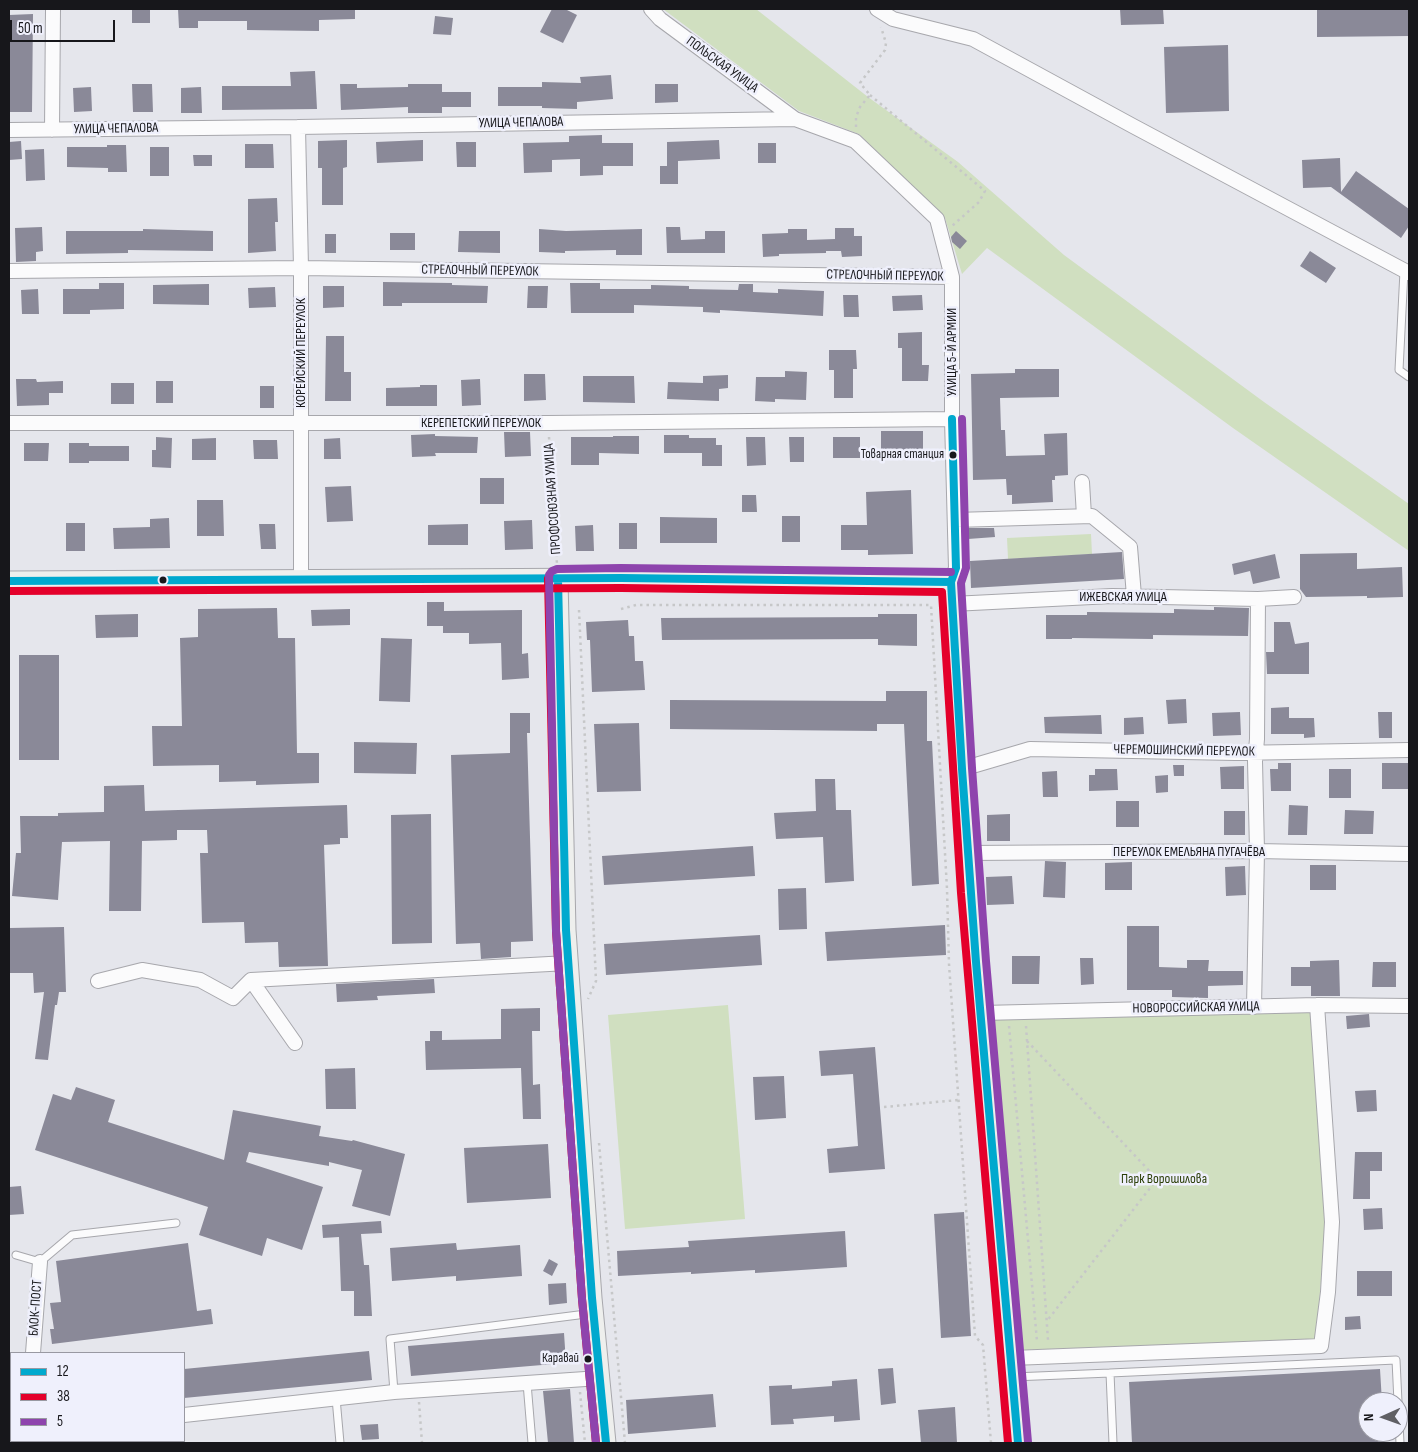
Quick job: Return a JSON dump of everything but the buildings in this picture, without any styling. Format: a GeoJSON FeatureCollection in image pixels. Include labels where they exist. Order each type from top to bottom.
{"type":"FeatureCollection","features":[{"type":"Feature","properties":{"kind":"main road"},"geometry":{"type":"LineString","coordinates":[[9,581],[301,578],[621,578],[951,582]]}},
{"type":"Feature","properties":{"kind":"main road"},"geometry":{"type":"LineString","coordinates":[[558,579],[566,930],[594,1313],[606,1443]]}},
{"type":"Feature","properties":{"kind":"main road","name":"УЛИЦА 5-Й АРМИИ"},"geometry":{"type":"LineString","coordinates":[[951,582],[968,853],[1018,1443]]}},
{"type":"Feature","properties":{"kind":"street"},"geometry":{"type":"LineString","coordinates":[[52,130],[53,9]]}},
{"type":"Feature","properties":{"kind":"street","name":"ПОЛЬСКАЯ УЛИЦА"},"geometry":{"type":"LineString","coordinates":[[650,9],[660,19],[795,119]]}},
{"type":"Feature","properties":{"kind":"street"},"geometry":{"type":"LineString","coordinates":[[877,9],[893,19],[973,39],[1407,272]]}},
{"type":"Feature","properties":{"kind":"street","name":"УЛИЦА ЧЕПАЛОВА"},"geometry":{"type":"LineString","coordinates":[[9,130],[795,119],[855,141],[937,219],[952,277]]}},
{"type":"Feature","properties":{"kind":"street","name":"КОРЕЙСКИЙ ПЕРЕУЛОК"},"geometry":{"type":"LineString","coordinates":[[298,127],[301,268],[301,578]]}},
{"type":"Feature","properties":{"kind":"street","name":"СТРЕЛОЧНЫЙ ПЕРЕУЛОК"},"geometry":{"type":"LineString","coordinates":[[9,272],[301,268],[952,277]]}},
{"type":"Feature","properties":{"kind":"street","name":"УЛИЦА 5-Й АРМИИ"},"geometry":{"type":"LineString","coordinates":[[951,582],[956,568],[952,419],[952,277]]}},
{"type":"Feature","properties":{"kind":"street","name":"КЕРЕПЕТСКИЙ ПЕРЕУЛОК"},"geometry":{"type":"LineString","coordinates":[[9,423],[548,423],[952,419]]}},
{"type":"Feature","properties":{"kind":"street"},"geometry":{"type":"LineString","coordinates":[[1082,482],[1084,516]]}},
{"type":"Feature","properties":{"kind":"street"},"geometry":{"type":"LineString","coordinates":[[955,520],[1092,516],[1130,547],[1134,596]]}},
{"type":"Feature","properties":{"kind":"street","name":"ИЖЕВСКАЯ УЛИЦА"},"geometry":{"type":"LineString","coordinates":[[952,604],[1112,596],[1258,599],[1294,597]]}},
{"type":"Feature","properties":{"kind":"street"},"geometry":{"type":"LineString","coordinates":[[1254,1007],[1258,599]]}},
{"type":"Feature","properties":{"kind":"street","name":"ЧЕРЕМОШИНСКИЙ ПЕРЕУЛОК"},"geometry":{"type":"LineString","coordinates":[[962,769],[1030,749],[1256,752],[1409,750]]}},
{"type":"Feature","properties":{"kind":"street","name":"ПЕРЕУЛОК ЕМЕЛЬЯНА ПУГАЧЁВА"},"geometry":{"type":"LineString","coordinates":[[968,853],[1257,851],[1409,854]]}},
{"type":"Feature","properties":{"kind":"street"},"geometry":{"type":"LineString","coordinates":[[98,981],[142,970],[200,980],[233,998],[251,980],[568,963]]}},
{"type":"Feature","properties":{"kind":"street"},"geometry":{"type":"LineString","coordinates":[[251,980],[295,1043]]}},
{"type":"Feature","properties":{"kind":"street"},"geometry":{"type":"LineString","coordinates":[[1012,1358],[1321,1346],[1328,1292],[1332,1222],[1318,1005]]}},
{"type":"Feature","properties":{"kind":"street","name":"НОВОРОССИЙСКАЯ УЛИЦА"},"geometry":{"type":"LineString","coordinates":[[982,1013],[1318,1005],[1409,1006]]}},
{"type":"Feature","properties":{"kind":"street","name":"БЛОК-ПОСТ"},"geometry":{"type":"LineString","coordinates":[[32,1352],[40,1262]]}},
{"type":"Feature","properties":{"kind":"street"},"geometry":{"type":"LineString","coordinates":[[185,1415],[394,1392],[600,1378]]}},
{"type":"Feature","properties":{"kind":"lane"},"geometry":{"type":"LineString","coordinates":[[1407,272],[1399,370],[1409,377]]}},
{"type":"Feature","properties":{"kind":"lane"},"geometry":{"type":"LineString","coordinates":[[16,1255],[40,1262],[72,1235],[176,1223]]}},
{"type":"Feature","properties":{"kind":"lane"},"geometry":{"type":"LineString","coordinates":[[394,1392],[390,1339],[594,1313]]}},
{"type":"Feature","properties":{"kind":"lane"},"geometry":{"type":"LineString","coordinates":[[1013,1377],[1396,1360],[1397,1392]]}},
{"type":"Feature","properties":{"kind":"lane"},"geometry":{"type":"LineString","coordinates":[[1110,1373],[1113,1443]]}},
{"type":"Feature","properties":{"kind":"lane"},"geometry":{"type":"LineString","coordinates":[[527,1383],[532,1443]]}},
{"type":"Feature","properties":{"kind":"lane"},"geometry":{"type":"LineString","coordinates":[[336,1398],[340,1443]]}},
{"type":"Feature","properties":{"kind":"path"},"geometry":{"type":"LineString","coordinates":[[880,26],[886,43],[885,50],[860,83],[870,96],[985,191],[979,202],[942,236]]}},
{"type":"Feature","properties":{"kind":"path"},"geometry":{"type":"LineString","coordinates":[[855,141],[856,117],[860,107],[870,96]]}},
{"type":"Feature","properties":{"kind":"path","name":"ПРОФСОЮЗНАЯ УЛИЦА"},"geometry":{"type":"LineString","coordinates":[[548,423],[558,579]]}},
{"type":"Feature","properties":{"kind":"path"},"geometry":{"type":"LineString","coordinates":[[622,609],[636,605],[930,605],[958,1100],[975,1336],[983,1345],[991,1443]]}},
{"type":"Feature","properties":{"kind":"path"},"geometry":{"type":"LineString","coordinates":[[580,610],[596,982],[587,1001]]}},
{"type":"Feature","properties":{"kind":"path"},"geometry":{"type":"LineString","coordinates":[[1009,1024],[1037,1341]]}},
{"type":"Feature","properties":{"kind":"path"},"geometry":{"type":"LineString","coordinates":[[1026,1026],[1048,1340]]}},
{"type":"Feature","properties":{"kind":"path"},"geometry":{"type":"LineString","coordinates":[[1027,1040],[1157,1179],[1047,1321]]}},
{"type":"Feature","properties":{"kind":"path"},"geometry":{"type":"LineString","coordinates":[[884,1107],[958,1100]]}},
{"type":"Feature","properties":{"kind":"path"},"geometry":{"type":"LineString","coordinates":[[598,1139],[625,1443]]}},
{"type":"Feature","properties":{"kind":"path"},"geometry":{"type":"LineString","coordinates":[[579,1379],[585,1443]]}},
{"type":"Feature","properties":{"kind":"path"},"geometry":{"type":"LineString","coordinates":[[418,1390],[422,1443]]}},
{"type":"Feature","properties":{"kind":"green space"},"geometry":{"type":"Polygon","coordinates":[[[663,9],[756,9],[868,97],[958,162],[1064,255],[1264,402],[1409,504],[1409,551],[1233,428],[987,248],[962,274],[945,218],[859,134],[799,111],[663,9]]]}},
{"type":"Feature","properties":{"kind":"green space"},"geometry":{"type":"Polygon","coordinates":[[[1091,534],[1092,554],[1008,559],[1007,538],[1091,534]]]}},
{"type":"Feature","properties":{"kind":"green space"},"geometry":{"type":"Polygon","coordinates":[[[728,1005],[745,1219],[625,1229],[608,1015],[728,1005]]]}},
{"type":"Feature","properties":{"kind":"green space","name":"Парк Ворошилова"},"geometry":{"type":"Polygon","coordinates":[[[1313,1012],[1326,1221],[1316,1340],[1019,1350],[990,1019],[1313,1012]]]}},
{"type":"Feature","properties":{"kind":"transit line","name":"12"},"geometry":{"type":"LineString","coordinates":[[952,419],[956,568],[951,582],[962,769],[976,962],[1018,1443]]}},
{"type":"Feature","properties":{"kind":"transit line","name":"5"},"geometry":{"type":"LineString","coordinates":[[962,419],[966,568],[961,583],[972,768],[986,961],[1028,1442]]}},
{"type":"Feature","properties":{"kind":"transit line","name":"5"},"geometry":{"type":"LineString","coordinates":[[596,1443],[582,1299],[556,931],[549,575],[557,569],[621,568],[951,572]]}},
{"type":"Feature","properties":{"kind":"transit line","name":"12"},"geometry":{"type":"LineString","coordinates":[[9,581],[621,578],[951,582]]}},
{"type":"Feature","properties":{"kind":"transit line","name":"38"},"geometry":{"type":"LineString","coordinates":[[548,579],[556,931],[582,1299],[596,1443]]}},
{"type":"Feature","properties":{"kind":"transit line","name":"12"},"geometry":{"type":"LineString","coordinates":[[558,579],[566,930],[592,1298],[606,1443]]}},
{"type":"Feature","properties":{"kind":"transit line","name":"38"},"geometry":{"type":"LineString","coordinates":[[9,591],[621,588],[942,592],[961,893],[1008,1443]]}},
{"type":"Feature","properties":{"kind":"place","name":"Товарная cтанция"},"geometry":{"type":"Point","coordinates":[953,455]}},
{"type":"Feature","properties":{"kind":"place","name":"Каравай"},"geometry":{"type":"Point","coordinates":[588,1359]}}]}
